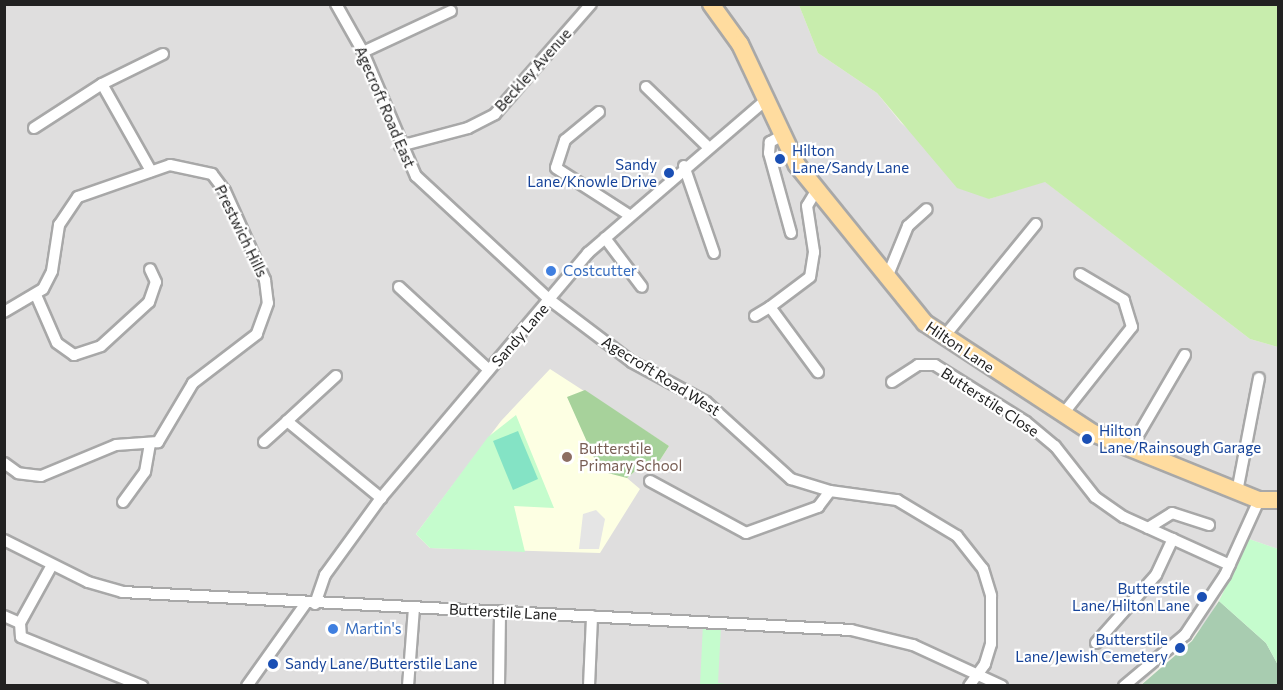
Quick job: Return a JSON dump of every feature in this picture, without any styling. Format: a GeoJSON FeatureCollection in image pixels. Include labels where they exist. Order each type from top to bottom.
{"type":"FeatureCollection","features":[{"type":"Feature","properties":{"kind":"main road","name":"Hilton Lane"},"geometry":{"type":"LineString","coordinates":[[711,4],[740,44],[780,136],[816,190],[888,275],[907,304],[944,338],[1063,414],[1130,449],[1259,500],[1278,500]]}},
{"type":"Feature","properties":{"kind":"street","name":"Agecroft Road East"},"geometry":{"type":"LineString","coordinates":[[336,4],[363,52],[400,146],[416,176],[550,300]]}},
{"type":"Feature","properties":{"kind":"street","name":"Beckley Avenue"},"geometry":{"type":"LineString","coordinates":[[400,146],[468,128],[495,114],[591,4]]}},
{"type":"Feature","properties":{"kind":"street"},"geometry":{"type":"LineString","coordinates":[[363,52],[451,11]]}},
{"type":"Feature","properties":{"kind":"street"},"geometry":{"type":"LineString","coordinates":[[34,128],[102,84],[163,54]]}},
{"type":"Feature","properties":{"kind":"street"},"geometry":{"type":"LineString","coordinates":[[102,84],[152,171]]}},
{"type":"Feature","properties":{"kind":"street"},"geometry":{"type":"LineString","coordinates":[[646,87],[707,146]]}},
{"type":"Feature","properties":{"kind":"street","name":"Sandy Lane"},"geometry":{"type":"LineString","coordinates":[[247,686],[310,603],[322,581],[381,498],[550,300],[605,238],[629,215],[707,146],[765,101]]}},
{"type":"Feature","properties":{"kind":"street"},"geometry":{"type":"LineString","coordinates":[[599,112],[565,140],[556,168],[629,215]]}},
{"type":"Feature","properties":{"kind":"street"},"geometry":{"type":"LineString","coordinates":[[780,136],[770,142],[769,153],[791,232]]}},
{"type":"Feature","properties":{"kind":"street","name":"Prestwich Hills"},"geometry":{"type":"LineString","coordinates":[[36,296],[52,271],[65,210],[78,197],[152,171],[187,164],[212,174],[265,280],[268,303],[256,334],[193,383],[158,442],[150,445]]}},
{"type":"Feature","properties":{"kind":"street"},"geometry":{"type":"LineString","coordinates":[[684,166],[714,253]]}},
{"type":"Feature","properties":{"kind":"street"},"geometry":{"type":"LineString","coordinates":[[755,316],[771,307],[810,277],[814,252],[807,206],[816,190]]}},
{"type":"Feature","properties":{"kind":"street"},"geometry":{"type":"LineString","coordinates":[[888,275],[908,226],[927,209]]}},
{"type":"Feature","properties":{"kind":"street"},"geometry":{"type":"LineString","coordinates":[[944,338],[1036,224]]}},
{"type":"Feature","properties":{"kind":"street"},"geometry":{"type":"LineString","coordinates":[[605,238],[642,287]]}},
{"type":"Feature","properties":{"kind":"street"},"geometry":{"type":"LineString","coordinates":[[4,312],[36,296],[57,343],[74,355],[101,346],[149,302],[156,282],[154,267],[139,274]]}},
{"type":"Feature","properties":{"kind":"street"},"geometry":{"type":"LineString","coordinates":[[1063,414],[1132,327],[1124,300],[1080,274]]}},
{"type":"Feature","properties":{"kind":"street"},"geometry":{"type":"LineString","coordinates":[[399,287],[489,370]]}},
{"type":"Feature","properties":{"kind":"street","name":"Agecroft Road West"},"geometry":{"type":"LineString","coordinates":[[550,300],[632,362],[706,402],[792,479],[830,491],[880,495],[913,506],[971,552],[991,596],[991,644],[980,672],[969,686]]}},
{"type":"Feature","properties":{"kind":"street"},"geometry":{"type":"LineString","coordinates":[[771,307],[818,372]]}},
{"type":"Feature","properties":{"kind":"street"},"geometry":{"type":"LineString","coordinates":[[1130,449],[1185,355]]}},
{"type":"Feature","properties":{"kind":"street","name":"Butterstile Close"},"geometry":{"type":"LineString","coordinates":[[892,382],[918,365],[935,366],[967,383],[1047,440],[1095,497],[1148,528],[1230,565]]}},
{"type":"Feature","properties":{"kind":"street"},"geometry":{"type":"LineString","coordinates":[[264,442],[336,376]]}},
{"type":"Feature","properties":{"kind":"street"},"geometry":{"type":"LineString","coordinates":[[1237,492],[1259,378]]}},
{"type":"Feature","properties":{"kind":"street"},"geometry":{"type":"LineString","coordinates":[[287,421],[381,498]]}},
{"type":"Feature","properties":{"kind":"street"},"geometry":{"type":"LineString","coordinates":[[4,463],[18,472],[41,476],[116,445],[150,445],[145,472],[123,502]]}},
{"type":"Feature","properties":{"kind":"street"},"geometry":{"type":"LineString","coordinates":[[650,481],[746,533],[818,507],[830,491]]}},
{"type":"Feature","properties":{"kind":"street"},"geometry":{"type":"LineString","coordinates":[[1124,686],[1185,634],[1230,565],[1259,500]]}},
{"type":"Feature","properties":{"kind":"street"},"geometry":{"type":"LineString","coordinates":[[1148,528],[1172,513],[1209,525]]}},
{"type":"Feature","properties":{"kind":"street"},"geometry":{"type":"LineString","coordinates":[[1096,643],[1102,631],[1156,575],[1173,539]]}},
{"type":"Feature","properties":{"kind":"street","name":"Butterstile Lane"},"geometry":{"type":"LineString","coordinates":[[4,540],[52,565],[122,592],[850,630],[913,645],[980,672],[1002,686]]}},
{"type":"Feature","properties":{"kind":"street"},"geometry":{"type":"LineString","coordinates":[[52,565],[20,623],[21,637],[32,645],[142,686]]}},
{"type":"Feature","properties":{"kind":"street"},"geometry":{"type":"LineString","coordinates":[[408,686],[414,608]]}},
{"type":"Feature","properties":{"kind":"street"},"geometry":{"type":"LineString","coordinates":[[499,686],[500,611]]}},
{"type":"Feature","properties":{"kind":"street"},"geometry":{"type":"LineString","coordinates":[[4,616],[20,623]]}},
{"type":"Feature","properties":{"kind":"street"},"geometry":{"type":"LineString","coordinates":[[588,686],[592,616]]}},
{"type":"Feature","properties":{"kind":"shaded area"},"geometry":{"type":"Polygon","coordinates":[[[4,5],[799,5],[818,53],[877,93],[901,123],[989,199],[1044,181],[1250,339],[1278,347],[1278,549],[1249,539],[1207,622],[1140,685],[5,685],[4,5]]]}},
{"type":"Feature","properties":{"kind":"shaded area","name":"Butterstile Primary School"},"geometry":{"type":"Polygon","coordinates":[[[550,369],[669,446],[653,471],[640,467],[627,478],[640,489],[600,553],[430,548],[416,534],[501,421],[550,369]]]}},
{"type":"Feature","properties":{"kind":"shaded area"},"geometry":{"type":"Polygon","coordinates":[[[596,510],[605,519],[599,549],[579,549],[583,514],[596,510]]]}},
{"type":"Feature","properties":{"kind":"shaded area"},"geometry":{"type":"Polygon","coordinates":[[[1219,601],[1266,643],[1278,665],[1278,685],[1140,686],[1192,641],[1219,601]]]}},
{"type":"Feature","properties":{"kind":"green space"},"geometry":{"type":"Polygon","coordinates":[[[799,5],[1278,5],[1278,347],[1250,339],[1045,182],[989,199],[957,188],[877,93],[818,53],[799,5]]]}},
{"type":"Feature","properties":{"kind":"green space"},"geometry":{"type":"Polygon","coordinates":[[[585,390],[669,446],[653,471],[640,467],[627,478],[600,471],[567,397],[585,390]]]}},
{"type":"Feature","properties":{"kind":"green space"},"geometry":{"type":"Polygon","coordinates":[[[516,415],[554,508],[514,506],[525,552],[430,548],[416,534],[488,437],[516,415]]]}},
{"type":"Feature","properties":{"kind":"green space"},"geometry":{"type":"Polygon","coordinates":[[[518,431],[538,479],[513,490],[493,441],[518,431]]]}},
{"type":"Feature","properties":{"kind":"green space"},"geometry":{"type":"Polygon","coordinates":[[[1249,539],[1278,549],[1278,665],[1266,643],[1219,601],[1249,539]]]}},
{"type":"Feature","properties":{"kind":"green space"},"geometry":{"type":"Polygon","coordinates":[[[703,624],[721,626],[718,683],[734,685],[700,685],[703,624]]]}},
{"type":"Feature","properties":{"kind":"place","name":"Hilton Lane/Sandy Lane"},"geometry":{"type":"Point","coordinates":[780,159]}},
{"type":"Feature","properties":{"kind":"place","name":"Sandy Lane/Knowle Drive"},"geometry":{"type":"Point","coordinates":[669,173]}},
{"type":"Feature","properties":{"kind":"place","name":"Costcutter"},"geometry":{"type":"Point","coordinates":[551,271]}},
{"type":"Feature","properties":{"kind":"place","name":"Hilton Lane/Rainsough Garage"},"geometry":{"type":"Point","coordinates":[1087,439]}},
{"type":"Feature","properties":{"kind":"place","name":"Butterstile Primary School"},"geometry":{"type":"Point","coordinates":[567,457]}},
{"type":"Feature","properties":{"kind":"place","name":"Butterstile Lane/Hilton Lane"},"geometry":{"type":"Point","coordinates":[1202,597]}},
{"type":"Feature","properties":{"kind":"place","name":"Martin's"},"geometry":{"type":"Point","coordinates":[333,629]}},
{"type":"Feature","properties":{"kind":"place","name":"Butterstile Lane/Jewish Cemetery"},"geometry":{"type":"Point","coordinates":[1180,648]}},
{"type":"Feature","properties":{"kind":"place","name":"Sandy Lane/Butterstile Lane"},"geometry":{"type":"Point","coordinates":[273,664]}}]}
